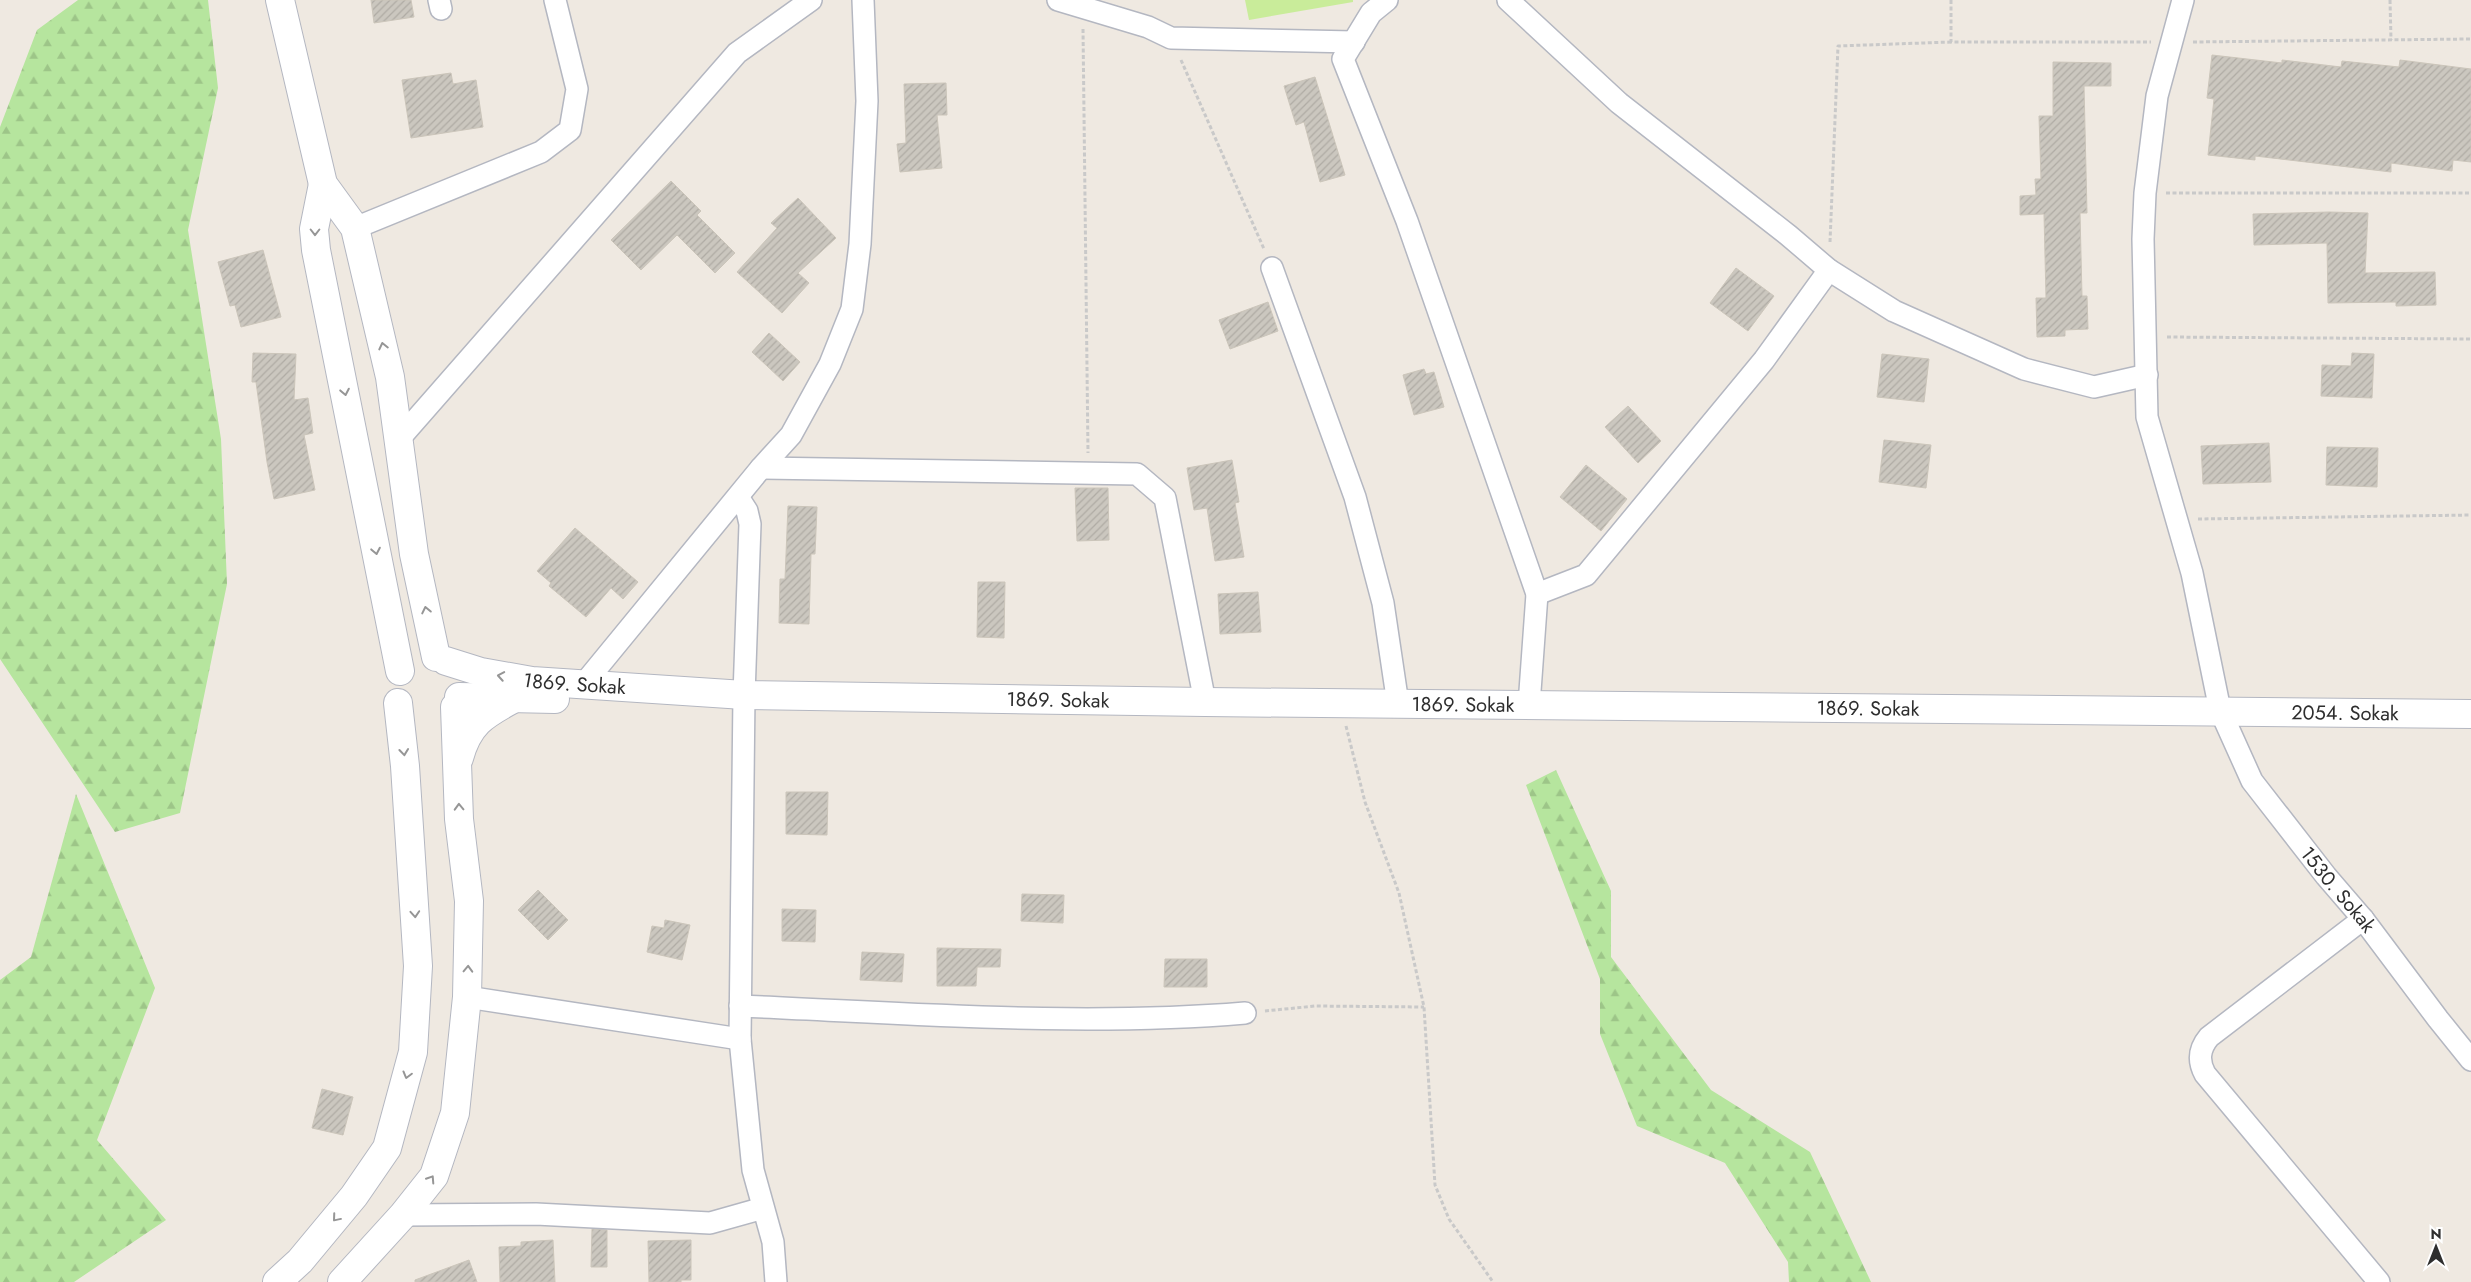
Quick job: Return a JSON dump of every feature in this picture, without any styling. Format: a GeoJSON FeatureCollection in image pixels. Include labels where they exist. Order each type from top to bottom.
{"type":"FeatureCollection","features":[{"type":"Feature","properties":{"kind":"main road"},"geometry":{"type":"LineString","coordinates":[[280,0],[323,184],[355,228],[390,377],[414,554],[441,659],[458,677],[457,765],[459,819],[469,901],[467,997],[455,1113],[434,1176],[403,1215],[342,1282]]}},
{"type":"Feature","properties":{"kind":"main road"},"geometry":{"type":"LineString","coordinates":[[323,184],[314,229],[316,250],[400,671]]}},
{"type":"Feature","properties":{"kind":"main road"},"geometry":{"type":"LineString","coordinates":[[277,1282],[300,1261],[348,1203],[387,1148],[413,1052],[418,966],[405,766],[395,692],[396,681],[400,671],[416,658],[441,659]]}},
{"type":"Feature","properties":{"kind":"main road","name":"1869. Sokak"},"geometry":{"type":"LineString","coordinates":[[441,659],[503,677],[583,685],[744,695],[1398,704],[2220,710]]}},
{"type":"Feature","properties":{"kind":"main road","name":"1869. Sokak"},"geometry":{"type":"LineString","coordinates":[[457,702],[514,698],[559,699],[707,693]]}},
{"type":"Feature","properties":{"kind":"main road"},"geometry":{"type":"LineString","coordinates":[[457,765],[464,742],[474,725],[486,713],[514,698]]}},
{"type":"Feature","properties":{"kind":"main road"},"geometry":{"type":"LineString","coordinates":[[398,703],[405,712],[414,718],[428,721],[447,715],[457,702]]}},
{"type":"Feature","properties":{"kind":"main road","name":"2054. Sokak"},"geometry":{"type":"LineString","coordinates":[[2220,710],[2471,714]]}},
{"type":"Feature","properties":{"kind":"street"},"geometry":{"type":"LineString","coordinates":[[355,228],[541,152],[570,130],[577,89],[554,0]]}},
{"type":"Feature","properties":{"kind":"street"},"geometry":{"type":"LineString","coordinates":[[399,439],[736,53],[811,0]]}},
{"type":"Feature","properties":{"kind":"street"},"geometry":{"type":"LineString","coordinates":[[583,685],[761,468],[791,435],[830,364],[852,309],[860,244],[867,101],[863,0]]}},
{"type":"Feature","properties":{"kind":"street"},"geometry":{"type":"LineString","coordinates":[[1058,0],[1148,27],[1172,38],[1354,42]]}},
{"type":"Feature","properties":{"kind":"street"},"geometry":{"type":"LineString","coordinates":[[1386,0],[1371,13],[1343,59],[1407,221],[1537,594],[1529,705]]}},
{"type":"Feature","properties":{"kind":"street"},"geometry":{"type":"LineString","coordinates":[[1508,0],[1619,103],[1780,229],[1828,270],[1894,311],[2024,369],[2094,387],[2147,375]]}},
{"type":"Feature","properties":{"kind":"street","name":"1530. Sokak"},"geometry":{"type":"LineString","coordinates":[[2183,0],[2157,96],[2145,193],[2143,239],[2148,417],[2192,573],[2220,710],[2252,781],[2326,876],[2363,919],[2471,1060]]}},
{"type":"Feature","properties":{"kind":"street"},"geometry":{"type":"LineString","coordinates":[[1272,268],[1355,497],[1383,603],[1398,704]]}},
{"type":"Feature","properties":{"kind":"street"},"geometry":{"type":"LineString","coordinates":[[1537,594],[1586,575],[1764,360],[1828,270]]}},
{"type":"Feature","properties":{"kind":"street"},"geometry":{"type":"LineString","coordinates":[[761,468],[1137,474],[1165,498],[1205,702]]}},
{"type":"Feature","properties":{"kind":"street"},"geometry":{"type":"LineString","coordinates":[[738,497],[747,511],[750,524],[744,695],[740,1039],[753,1170],[773,1242],[776,1282]]}},
{"type":"Feature","properties":{"kind":"street"},"geometry":{"type":"LineString","coordinates":[[2363,919],[2209,1036],[2203,1044],[2200,1061],[2205,1074],[2379,1282]]}},
{"type":"Feature","properties":{"kind":"street"},"geometry":{"type":"LineString","coordinates":[[467,997],[740,1039]]}},
{"type":"Feature","properties":{"kind":"street"},"geometry":{"type":"LineString","coordinates":[[740,1006],[1030,1018],[1172,1019],[1245,1013]]}},
{"type":"Feature","properties":{"kind":"street"},"geometry":{"type":"LineString","coordinates":[[403,1215],[536,1214],[710,1223],[763,1208]]}},
{"type":"Feature","properties":{"kind":"path"},"geometry":{"type":"LineString","coordinates":[[1951,0],[1951,42]]}},
{"type":"Feature","properties":{"kind":"path"},"geometry":{"type":"LineString","coordinates":[[2390,0],[2391,40]]}},
{"type":"Feature","properties":{"kind":"path"},"geometry":{"type":"LineString","coordinates":[[1083,6],[1088,474]]}},
{"type":"Feature","properties":{"kind":"path"},"geometry":{"type":"LineString","coordinates":[[1172,38],[1272,268]]}},
{"type":"Feature","properties":{"kind":"path"},"geometry":{"type":"LineString","coordinates":[[1828,270],[1838,46],[1951,42],[2471,39]]}},
{"type":"Feature","properties":{"kind":"path"},"geometry":{"type":"LineString","coordinates":[[2145,193],[2471,193]]}},
{"type":"Feature","properties":{"kind":"path"},"geometry":{"type":"LineString","coordinates":[[2146,336],[2471,339]]}},
{"type":"Feature","properties":{"kind":"path"},"geometry":{"type":"LineString","coordinates":[[2177,519],[2471,515]]}},
{"type":"Feature","properties":{"kind":"path"},"geometry":{"type":"LineString","coordinates":[[1343,703],[1357,775],[1399,893],[1424,1007],[1435,1184],[1449,1220],[1493,1282]]}},
{"type":"Feature","properties":{"kind":"path"},"geometry":{"type":"LineString","coordinates":[[1245,1013],[1315,1006],[1424,1007]]}},
{"type":"Feature","properties":{"kind":"green space"},"geometry":{"type":"Polygon","coordinates":[[[78,0],[208,0],[218,88],[188,230],[221,439],[227,584],[180,813],[115,832],[0,659],[0,127],[37,30],[78,0]]]}},
{"type":"Feature","properties":{"kind":"green space"},"geometry":{"type":"Polygon","coordinates":[[[1245,0],[1353,0],[1353,2],[1249,20],[1245,0]]]}},
{"type":"Feature","properties":{"kind":"green space"},"geometry":{"type":"Polygon","coordinates":[[[1556,770],[1611,891],[1611,957],[1711,1090],[1810,1152],[1871,1282],[1789,1282],[1788,1262],[1725,1163],[1637,1126],[1600,1034],[1600,979],[1526,785],[1556,770]]]}},
{"type":"Feature","properties":{"kind":"green space"},"geometry":{"type":"Polygon","coordinates":[[[76,794],[155,988],[97,1140],[166,1220],[74,1282],[0,1282],[0,980],[31,957],[76,794]]]}},
{"type":"Feature","properties":{"kind":"building"},"geometry":{"type":"Polygon","coordinates":[[[371,0],[411,0],[414,17],[374,23],[371,0]]]}},
{"type":"Feature","properties":{"kind":"building"},"geometry":{"type":"Polygon","coordinates":[[[2212,55],[2282,63],[2282,60],[2341,67],[2342,61],[2399,67],[2400,60],[2471,69],[2471,162],[2453,160],[2452,171],[2391,163],[2391,172],[2255,156],[2255,160],[2208,155],[2214,99],[2207,98],[2212,55]]]}},
{"type":"Feature","properties":{"kind":"building"},"geometry":{"type":"Polygon","coordinates":[[[2053,62],[2111,63],[2111,86],[2084,86],[2087,213],[2080,213],[2082,296],[2087,296],[2088,329],[2065,330],[2065,336],[2037,337],[2036,298],[2046,298],[2044,214],[2020,215],[2020,196],[2036,195],[2035,179],[2041,179],[2039,116],[2053,116],[2053,62]]]}},
{"type":"Feature","properties":{"kind":"building"},"geometry":{"type":"Polygon","coordinates":[[[451,73],[453,84],[476,80],[483,127],[411,138],[402,80],[451,73]]]}},
{"type":"Feature","properties":{"kind":"building"},"geometry":{"type":"Polygon","coordinates":[[[1315,77],[1345,175],[1320,182],[1304,122],[1296,125],[1284,86],[1315,77]]]}},
{"type":"Feature","properties":{"kind":"building"},"geometry":{"type":"Polygon","coordinates":[[[946,83],[947,115],[937,115],[942,168],[900,172],[897,144],[906,143],[904,84],[946,83]]]}},
{"type":"Feature","properties":{"kind":"building"},"geometry":{"type":"Polygon","coordinates":[[[671,181],[701,211],[697,215],[735,253],[715,273],[677,235],[641,270],[611,240],[671,181]]]}},
{"type":"Feature","properties":{"kind":"building"},"geometry":{"type":"Polygon","coordinates":[[[798,198],[836,238],[798,273],[809,283],[782,313],[737,272],[777,228],[771,223],[798,198]]]}},
{"type":"Feature","properties":{"kind":"building"},"geometry":{"type":"Polygon","coordinates":[[[2368,213],[2365,273],[2435,272],[2436,305],[2396,306],[2396,302],[2328,303],[2327,243],[2254,245],[2253,214],[2368,213]]]}},
{"type":"Feature","properties":{"kind":"building"},"geometry":{"type":"Polygon","coordinates":[[[263,250],[281,317],[241,327],[235,305],[230,306],[218,262],[263,250]]]}},
{"type":"Feature","properties":{"kind":"building"},"geometry":{"type":"Polygon","coordinates":[[[1736,268],[1774,296],[1748,331],[1710,303],[1736,268]]]}},
{"type":"Feature","properties":{"kind":"building"},"geometry":{"type":"Polygon","coordinates":[[[1268,302],[1278,331],[1230,349],[1219,320],[1268,302]]]}},
{"type":"Feature","properties":{"kind":"building"},"geometry":{"type":"Polygon","coordinates":[[[769,333],[800,362],[783,381],[752,352],[769,333]]]}},
{"type":"Feature","properties":{"kind":"building"},"geometry":{"type":"Polygon","coordinates":[[[253,353],[296,354],[294,400],[308,398],[313,433],[304,435],[315,490],[274,499],[256,382],[252,382],[253,353]]]}},
{"type":"Feature","properties":{"kind":"building"},"geometry":{"type":"Polygon","coordinates":[[[2352,353],[2374,354],[2372,398],[2321,396],[2322,365],[2351,366],[2352,353]]]}},
{"type":"Feature","properties":{"kind":"building"},"geometry":{"type":"Polygon","coordinates":[[[1882,354],[1929,359],[1924,402],[1877,397],[1882,354]]]}},
{"type":"Feature","properties":{"kind":"building"},"geometry":{"type":"Polygon","coordinates":[[[1424,369],[1426,374],[1434,372],[1444,407],[1414,415],[1403,375],[1424,369]]]}},
{"type":"Feature","properties":{"kind":"building"},"geometry":{"type":"Polygon","coordinates":[[[1628,406],[1661,441],[1638,463],[1605,427],[1628,406]]]}},
{"type":"Feature","properties":{"kind":"building"},"geometry":{"type":"Polygon","coordinates":[[[1884,440],[1931,445],[1926,488],[1879,482],[1884,440]]]}},
{"type":"Feature","properties":{"kind":"building"},"geometry":{"type":"Polygon","coordinates":[[[2269,443],[2271,482],[2203,484],[2201,446],[2269,443]]]}},
{"type":"Feature","properties":{"kind":"building"},"geometry":{"type":"Polygon","coordinates":[[[2327,447],[2378,448],[2377,487],[2326,485],[2327,447]]]}},
{"type":"Feature","properties":{"kind":"building"},"geometry":{"type":"Polygon","coordinates":[[[1232,460],[1239,502],[1235,503],[1244,557],[1215,561],[1207,508],[1194,510],[1187,468],[1232,460]]]}},
{"type":"Feature","properties":{"kind":"building"},"geometry":{"type":"Polygon","coordinates":[[[1586,465],[1627,499],[1601,531],[1560,497],[1586,465]]]}},
{"type":"Feature","properties":{"kind":"building"},"geometry":{"type":"Polygon","coordinates":[[[1075,488],[1108,488],[1109,540],[1077,541],[1075,488]]]}},
{"type":"Feature","properties":{"kind":"building"},"geometry":{"type":"Polygon","coordinates":[[[788,506],[817,507],[815,554],[811,554],[809,624],[779,623],[780,579],[785,579],[788,506]]]}},
{"type":"Feature","properties":{"kind":"building"},"geometry":{"type":"Polygon","coordinates":[[[575,528],[638,582],[623,599],[611,588],[586,617],[549,586],[551,583],[537,571],[575,528]]]}},
{"type":"Feature","properties":{"kind":"building"},"geometry":{"type":"Polygon","coordinates":[[[978,582],[1005,582],[1004,638],[977,637],[978,582]]]}},
{"type":"Feature","properties":{"kind":"building"},"geometry":{"type":"Polygon","coordinates":[[[1258,592],[1261,632],[1220,634],[1218,594],[1258,592]]]}},
{"type":"Feature","properties":{"kind":"building"},"geometry":{"type":"Polygon","coordinates":[[[786,792],[828,792],[827,835],[786,834],[786,792]]]}},
{"type":"Feature","properties":{"kind":"building"},"geometry":{"type":"Polygon","coordinates":[[[538,890],[568,920],[548,940],[518,910],[538,890]]]}},
{"type":"Feature","properties":{"kind":"building"},"geometry":{"type":"Polygon","coordinates":[[[1022,894],[1064,895],[1063,923],[1021,921],[1022,894]]]}},
{"type":"Feature","properties":{"kind":"building"},"geometry":{"type":"Polygon","coordinates":[[[782,909],[816,910],[815,942],[782,941],[782,909]]]}},
{"type":"Feature","properties":{"kind":"building"},"geometry":{"type":"Polygon","coordinates":[[[665,920],[690,925],[682,960],[647,952],[652,926],[664,928],[665,920]]]}},
{"type":"Feature","properties":{"kind":"building"},"geometry":{"type":"Polygon","coordinates":[[[937,948],[1001,949],[1000,967],[977,967],[976,986],[937,986],[937,948]]]}},
{"type":"Feature","properties":{"kind":"building"},"geometry":{"type":"Polygon","coordinates":[[[862,952],[904,954],[902,982],[860,980],[862,952]]]}},
{"type":"Feature","properties":{"kind":"building"},"geometry":{"type":"Polygon","coordinates":[[[1165,959],[1207,959],[1207,987],[1164,987],[1165,959]]]}},
{"type":"Feature","properties":{"kind":"building"},"geometry":{"type":"Polygon","coordinates":[[[322,1089],[353,1097],[343,1135],[312,1128],[322,1089]]]}},
{"type":"Feature","properties":{"kind":"building"},"geometry":{"type":"Polygon","coordinates":[[[592,1229],[607,1230],[607,1267],[591,1267],[592,1229]]]}},
{"type":"Feature","properties":{"kind":"building"},"geometry":{"type":"Polygon","coordinates":[[[553,1240],[555,1282],[500,1282],[499,1247],[521,1246],[521,1242],[553,1240]]]}},
{"type":"Feature","properties":{"kind":"building"},"geometry":{"type":"Polygon","coordinates":[[[691,1240],[691,1280],[681,1280],[681,1282],[649,1282],[648,1241],[691,1240]]]}},
{"type":"Feature","properties":{"kind":"building"},"geometry":{"type":"Polygon","coordinates":[[[469,1260],[477,1282],[415,1282],[415,1280],[469,1260]]]}}]}
